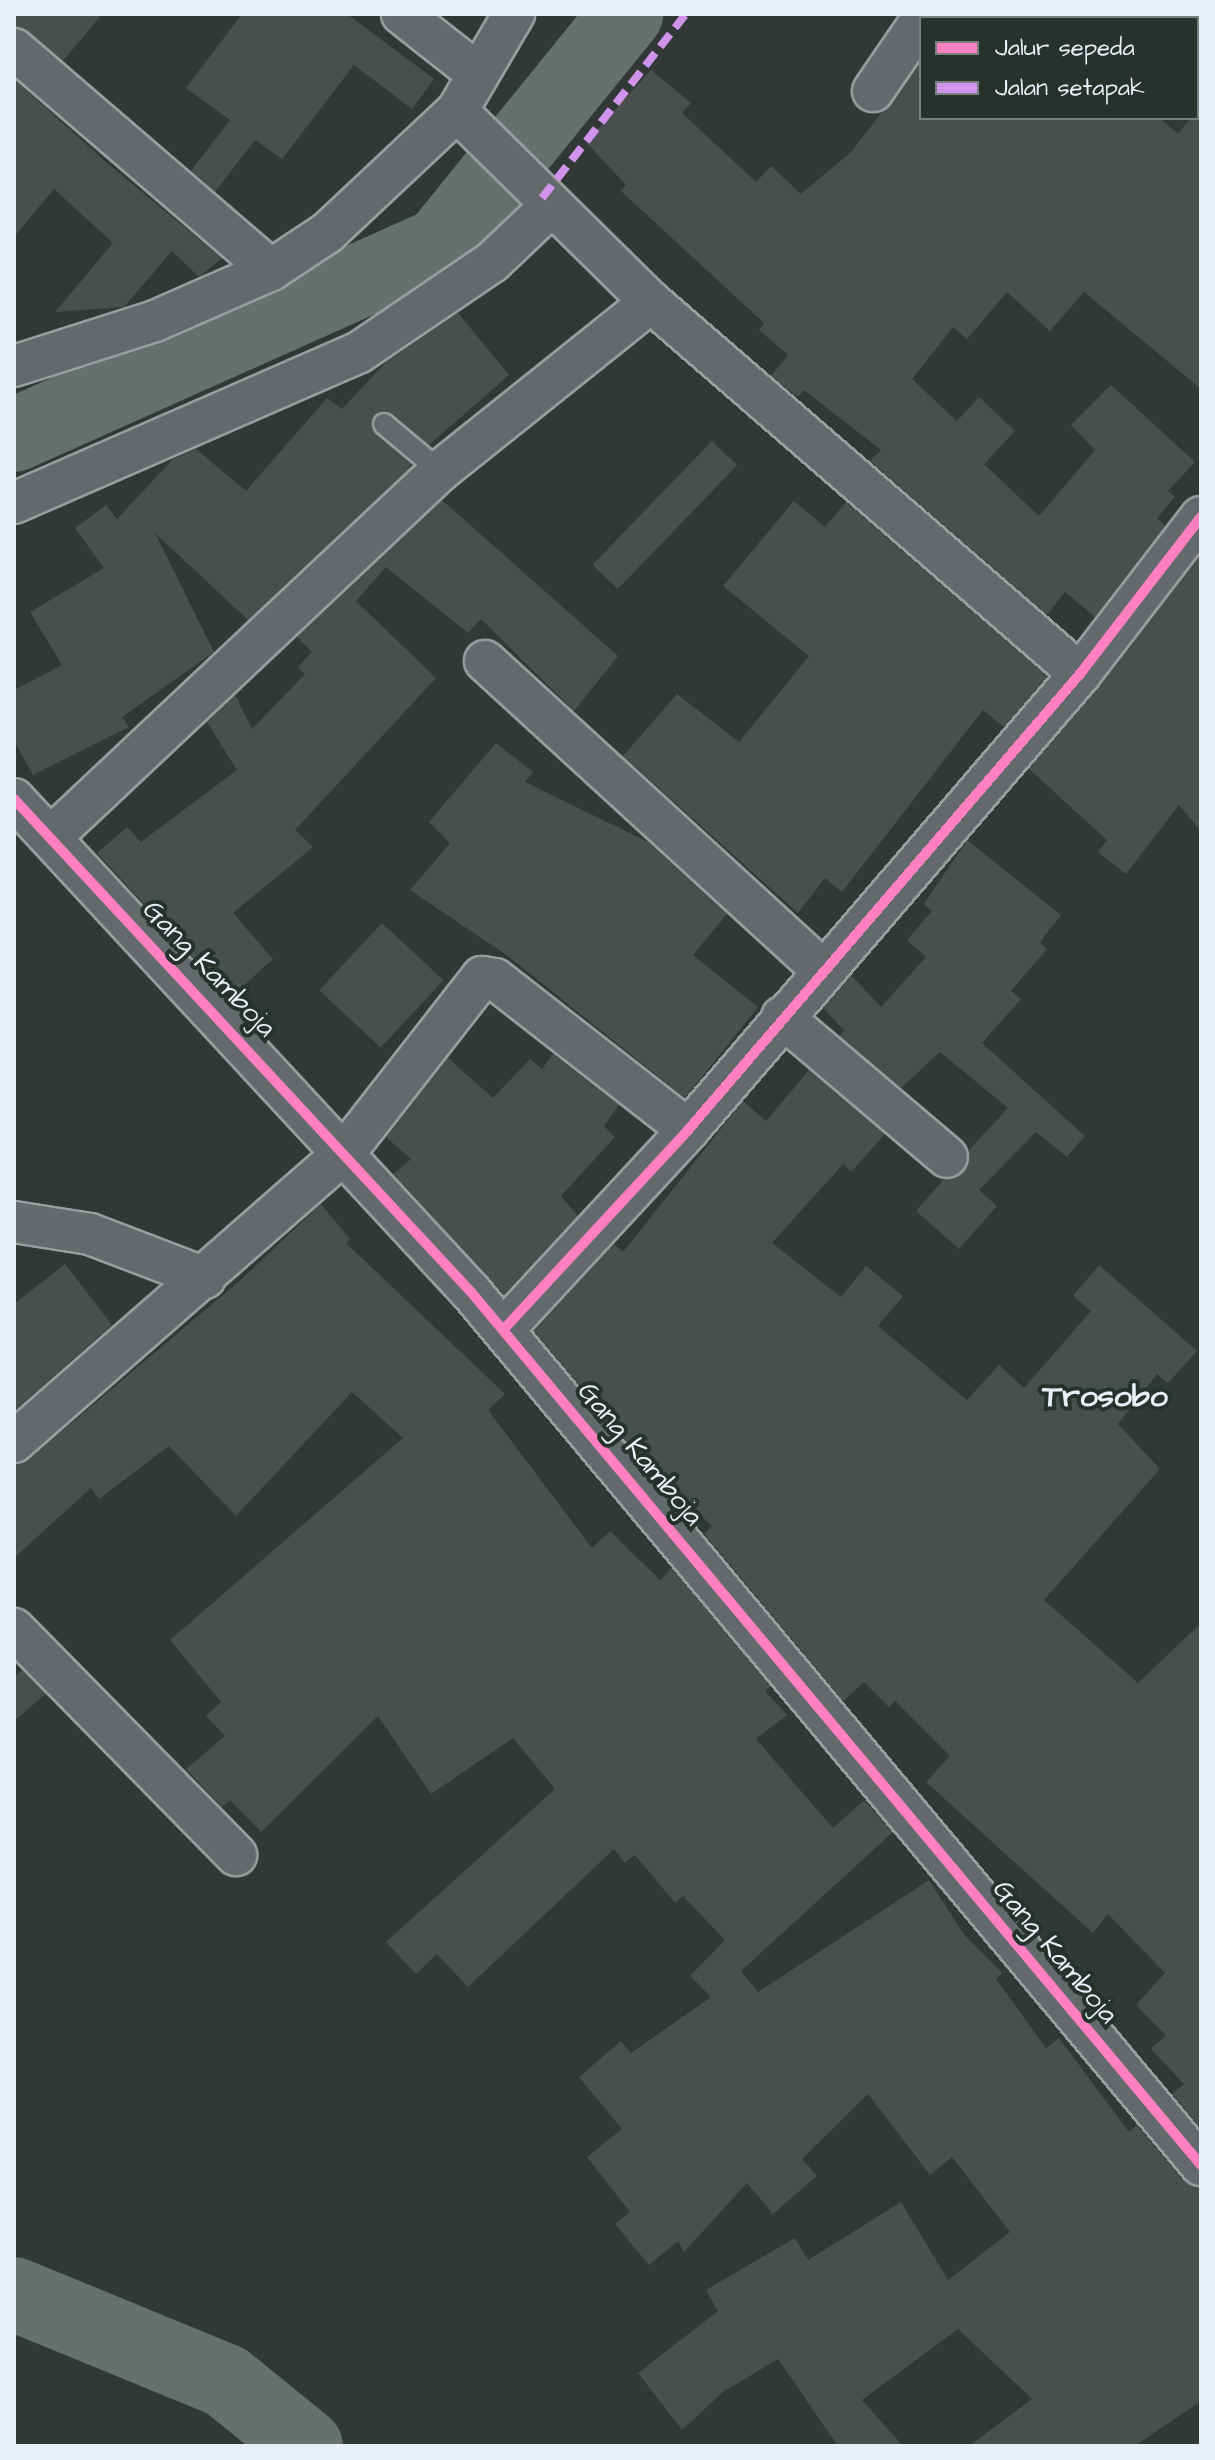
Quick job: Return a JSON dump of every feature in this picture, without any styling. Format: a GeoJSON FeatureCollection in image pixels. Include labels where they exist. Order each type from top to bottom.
{"type":"FeatureCollection","features":[{"type":"Feature","properties":{"kind":"street"},"geometry":{"type":"LineString","coordinates":[[402,14],[478,74]]}},
{"type":"Feature","properties":{"kind":"street"},"geometry":{"type":"LineString","coordinates":[[14,366],[155,321],[271,270],[371,196],[464,118],[478,74],[514,14]]}},
{"type":"Feature","properties":{"kind":"street"},"geometry":{"type":"LineString","coordinates":[[873,91],[919,24]]}},
{"type":"Feature","properties":{"kind":"street"},"geometry":{"type":"LineString","coordinates":[[14,49],[271,270]]}},
{"type":"Feature","properties":{"kind":"street"},"geometry":{"type":"LineString","coordinates":[[464,118],[651,302],[1080,674]]}},
{"type":"Feature","properties":{"kind":"street"},"geometry":{"type":"LineString","coordinates":[[14,503],[358,353],[492,262],[543,198]]}},
{"type":"Feature","properties":{"kind":"street"},"geometry":{"type":"LineString","coordinates":[[51,837],[440,471],[651,302]]}},
{"type":"Feature","properties":{"kind":"street"},"geometry":{"type":"LineString","coordinates":[[504,1329],[688,1130],[821,969],[1080,674],[1201,518]]}},
{"type":"Feature","properties":{"kind":"street"},"geometry":{"type":"LineString","coordinates":[[485,661],[821,969]]}},
{"type":"Feature","properties":{"kind":"street","name":"Gang Kamboja"},"geometry":{"type":"LineString","coordinates":[[14,799],[346,1151],[504,1329],[1201,2165]]}},
{"type":"Feature","properties":{"kind":"street"},"geometry":{"type":"LineString","coordinates":[[14,1442],[205,1278],[346,1151],[487,976],[688,1130]]}},
{"type":"Feature","properties":{"kind":"street"},"geometry":{"type":"LineString","coordinates":[[782,1017],[947,1157]]}},
{"type":"Feature","properties":{"kind":"street"},"geometry":{"type":"LineString","coordinates":[[14,1222],[90,1234],[205,1278]]}},
{"type":"Feature","properties":{"kind":"street"},"geometry":{"type":"LineString","coordinates":[[14,1629],[236,1855]]}},
{"type":"Feature","properties":{"kind":"lane"},"geometry":{"type":"LineString","coordinates":[[384,424],[440,471]]}},
{"type":"Feature","properties":{"kind":"building"},"geometry":{"type":"Polygon","coordinates":[[[14,14],[102,14],[63,61],[14,27],[14,14]]]}},
{"type":"Feature","properties":{"kind":"building"},"geometry":{"type":"Polygon","coordinates":[[[242,14],[347,14],[434,79],[412,109],[354,65],[282,159],[255,140],[215,192],[191,171],[230,120],[186,88],[242,14]]]}},
{"type":"Feature","properties":{"kind":"building"},"geometry":{"type":"Polygon","coordinates":[[[919,65],[919,120],[1162,120],[1178,134],[1189,120],[1199,120],[1201,105],[1201,389],[1084,292],[1050,331],[1007,292],[967,339],[953,327],[912,379],[957,421],[979,397],[1015,431],[984,464],[1039,516],[1095,450],[1071,425],[1111,385],[1195,462],[1168,491],[1175,497],[1157,518],[1165,526],[1095,617],[1065,592],[1047,615],[870,461],[881,450],[804,390],[798,397],[771,376],[788,355],[759,330],[764,323],[621,191],[626,185],[586,142],[651,70],[691,103],[682,113],[756,182],[771,166],[801,194],[851,152],[919,65]]]}},
{"type":"Feature","properties":{"kind":"building"},"geometry":{"type":"Polygon","coordinates":[[[14,79],[108,164],[222,258],[199,277],[172,251],[124,307],[55,312],[113,243],[54,189],[14,237],[14,79]]]}},
{"type":"Feature","properties":{"kind":"building"},"geometry":{"type":"Polygon","coordinates":[[[458,313],[509,375],[429,445],[392,414],[375,415],[372,429],[411,464],[408,470],[248,620],[155,533],[214,652],[122,717],[129,727],[33,775],[14,741],[14,690],[62,665],[30,612],[104,568],[75,528],[106,505],[117,519],[173,459],[196,449],[246,491],[327,398],[342,409],[386,362],[458,313]]]}},
{"type":"Feature","properties":{"kind":"building"},"geometry":{"type":"Polygon","coordinates":[[[712,441],[737,465],[618,589],[593,565],[712,441]]]}},
{"type":"Feature","properties":{"kind":"building"},"geometry":{"type":"Polygon","coordinates":[[[442,500],[618,656],[574,711],[481,619],[468,633],[386,567],[356,601],[436,678],[295,830],[313,847],[233,913],[273,959],[230,998],[97,853],[127,827],[141,842],[237,770],[207,722],[235,695],[252,729],[305,674],[298,667],[312,652],[297,637],[442,500]]]}},
{"type":"Feature","properties":{"kind":"building"},"geometry":{"type":"Polygon","coordinates":[[[794,501],[825,527],[846,502],[1048,676],[1004,727],[983,710],[842,892],[825,878],[798,913],[623,756],[677,694],[739,742],[809,656],[723,586],[794,501]]]}},
{"type":"Feature","properties":{"kind":"building"},"geometry":{"type":"Polygon","coordinates":[[[1200,556],[1201,831],[1179,805],[1126,874],[1098,852],[1107,840],[1029,769],[1200,556]]]}},
{"type":"Feature","properties":{"kind":"building"},"geometry":{"type":"Polygon","coordinates":[[[496,743],[533,772],[525,782],[648,842],[727,914],[693,955],[758,1007],[685,1098],[508,956],[410,890],[450,843],[429,822],[496,743]]]}},
{"type":"Feature","properties":{"kind":"building"},"geometry":{"type":"Polygon","coordinates":[[[967,840],[1061,915],[1040,942],[1047,949],[1011,991],[1021,999],[982,1043],[1085,1136],[1067,1157],[1036,1132],[979,1190],[997,1206],[959,1249],[916,1211],[943,1180],[964,1172],[969,1150],[1008,1108],[940,1052],[901,1088],[839,1036],[844,1030],[823,1008],[851,975],[881,1007],[926,957],[907,940],[932,911],[924,904],[967,840]]]}},
{"type":"Feature","properties":{"kind":"building"},"geometry":{"type":"Polygon","coordinates":[[[382,923],[443,980],[381,1048],[319,990],[382,923]]]}},
{"type":"Feature","properties":{"kind":"building"},"geometry":{"type":"Polygon","coordinates":[[[553,1054],[619,1105],[604,1126],[615,1137],[561,1196],[578,1216],[504,1295],[393,1174],[411,1159],[386,1137],[448,1058],[493,1098],[530,1059],[542,1069],[553,1054]]]}},
{"type":"Feature","properties":{"kind":"building"},"geometry":{"type":"Polygon","coordinates":[[[809,1070],[885,1134],[851,1172],[843,1164],[772,1243],[841,1297],[866,1266],[903,1296],[878,1326],[967,1400],[999,1365],[1024,1388],[1091,1311],[1073,1296],[1099,1265],[1197,1351],[1168,1383],[1157,1374],[1118,1424],[1160,1469],[1044,1600],[1138,1683],[1201,1623],[1201,2129],[1172,2094],[1184,2084],[1151,2049],[1166,2035],[1136,2005],[1165,1973],[1108,1914],[1093,1933],[926,1782],[950,1756],[895,1701],[889,1707],[864,1682],[843,1701],[704,1534],[712,1526],[626,1442],[534,1331],[614,1244],[623,1252],[743,1101],[766,1121],[809,1070]]]}},
{"type":"Feature","properties":{"kind":"building"},"geometry":{"type":"Polygon","coordinates":[[[321,1204],[350,1239],[346,1243],[505,1394],[488,1410],[592,1548],[610,1531],[660,1580],[672,1568],[771,1686],[765,1691],[787,1715],[756,1739],[833,1828],[864,1800],[893,1832],[741,1971],[758,1992],[929,1880],[965,1936],[1002,1973],[996,1979],[1046,2048],[1059,2038],[1129,2132],[1137,2125],[1183,2180],[1201,2187],[1201,2401],[1135,2446],[969,2446],[1032,2399],[958,2329],[862,2400],[903,2446],[838,2446],[778,2359],[723,2392],[682,2430],[638,2373],[718,2311],[706,2290],[795,2238],[808,2260],[901,2202],[948,2280],[1010,2232],[952,2157],[930,2175],[868,2094],[802,2159],[817,2176],[773,2214],[747,2183],[684,2252],[678,2241],[649,2265],[615,2224],[630,2212],[587,2157],[622,2129],[579,2077],[621,2041],[631,2053],[711,1997],[690,1976],[725,1940],[683,1896],[675,1903],[635,1855],[625,1863],[614,1849],[468,1987],[437,1954],[416,1974],[386,1942],[555,1789],[513,1738],[431,1794],[378,1716],[261,1832],[230,1800],[222,1807],[186,1769],[225,1736],[206,1716],[221,1702],[170,1640],[403,1438],[352,1392],[236,1516],[169,1446],[99,1499],[91,1488],[14,1558],[14,1464],[29,1459],[243,1278],[321,1204]]]}},
{"type":"Feature","properties":{"kind":"building"},"geometry":{"type":"Polygon","coordinates":[[[65,1264],[112,1325],[14,1411],[14,1304],[65,1264]]]}},
{"type":"Feature","properties":{"kind":"building"},"geometry":{"type":"Polygon","coordinates":[[[22,1670],[46,1694],[14,1721],[14,1677],[22,1670]]]}},
{"type":"Feature","properties":{"kind":"waterway"},"geometry":{"type":"LineString","coordinates":[[14,435],[440,244],[626,14]]}},
{"type":"Feature","properties":{"kind":"waterway"},"geometry":{"type":"LineString","coordinates":[[14,2294],[226,2381],[306,2446]]}},
{"type":"Feature","properties":{"kind":"marked path"},"geometry":{"type":"LineString","coordinates":[[542,198],[686,14]]}},
{"type":"Feature","properties":{"kind":"cycle path"},"geometry":{"type":"LineString","coordinates":[[504,1329],[688,1130],[1080,674],[1201,517]]}},
{"type":"Feature","properties":{"kind":"cycle path"},"geometry":{"type":"LineString","coordinates":[[14,799],[471,1292],[1201,2165]]}},
{"type":"Feature","properties":{"kind":"district","name":"Trosobo"},"geometry":{"type":"Point","coordinates":[1105,1397]}}]}
